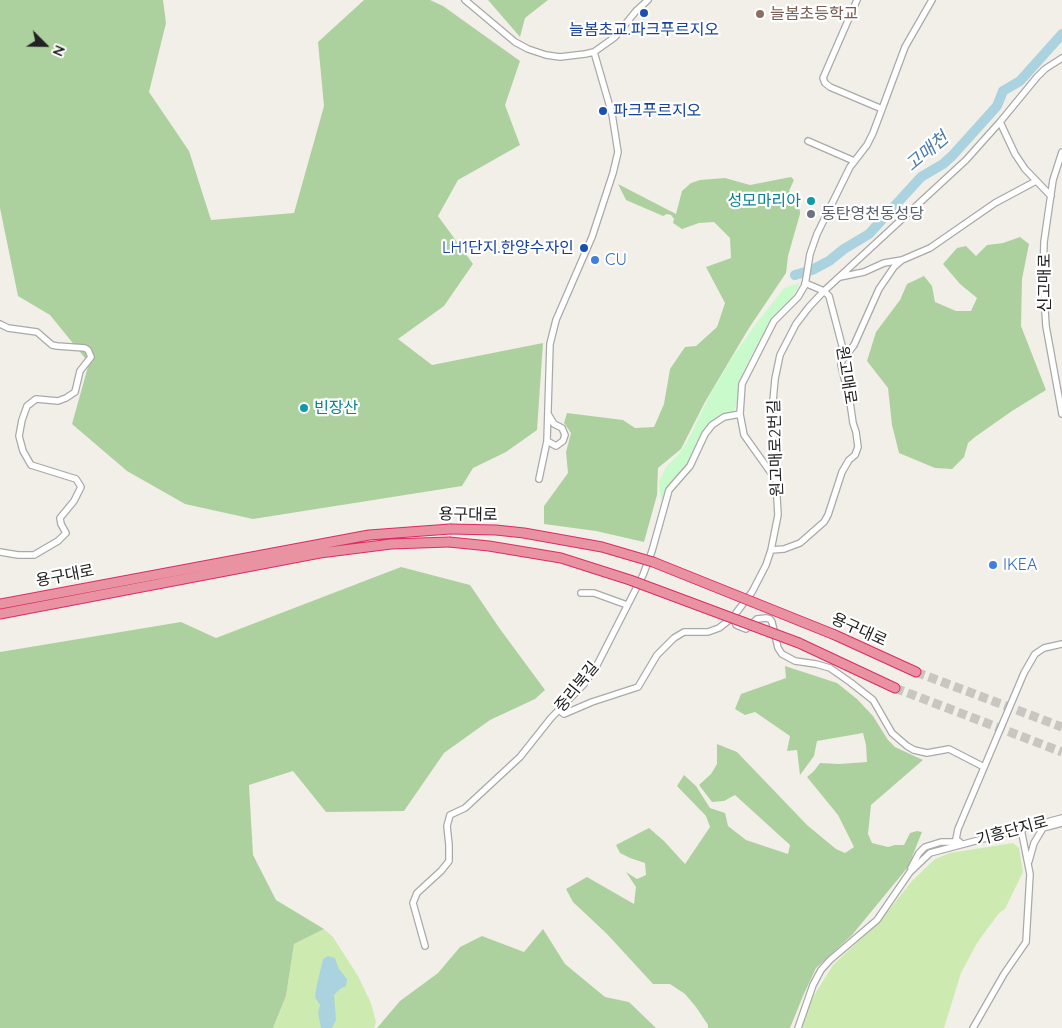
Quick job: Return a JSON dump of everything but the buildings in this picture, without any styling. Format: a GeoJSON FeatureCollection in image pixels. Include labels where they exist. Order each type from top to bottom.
{"type":"FeatureCollection","features":[{"type":"Feature","properties":{"kind":"highway","name":"용구대로"},"geometry":{"type":"LineString","coordinates":[[0,604],[369,535],[450,529],[496,530],[602,547],[653,562],[836,635],[916,672]]}},
{"type":"Feature","properties":{"kind":"highway","name":"용구대로"},"geometry":{"type":"LineString","coordinates":[[0,614],[320,552],[391,544],[449,542],[489,546],[569,561],[630,580],[799,643],[894,688]]}},
{"type":"Feature","properties":{"kind":"street"},"geometry":{"type":"LineString","coordinates":[[465,0],[515,42],[528,49],[560,57],[594,52],[615,37],[636,11],[648,0]]}},
{"type":"Feature","properties":{"kind":"street"},"geometry":{"type":"LineString","coordinates":[[857,0],[824,78],[825,83],[830,87],[882,109]]}},
{"type":"Feature","properties":{"kind":"street"},"geometry":{"type":"LineString","coordinates":[[776,481],[744,435],[740,414],[742,384],[774,320],[798,297],[806,282],[809,259],[817,234],[843,179],[867,145],[873,133],[905,47],[932,0]]}},
{"type":"Feature","properties":{"kind":"street"},"geometry":{"type":"LineString","coordinates":[[540,479],[547,442],[550,344],[556,320],[592,237],[618,152],[612,114],[594,52]]}},
{"type":"Feature","properties":{"kind":"street"},"geometry":{"type":"LineString","coordinates":[[806,282],[824,290],[966,160],[1037,77],[1045,69],[1062,58]]}},
{"type":"Feature","properties":{"kind":"street"},"geometry":{"type":"LineString","coordinates":[[1000,122],[1014,154],[1025,169],[1051,196]]}},
{"type":"Feature","properties":{"kind":"street"},"geometry":{"type":"LineString","coordinates":[[808,141],[854,161]]}},
{"type":"Feature","properties":{"kind":"street","name":"신고매로"},"geometry":{"type":"LineString","coordinates":[[1062,152],[1053,180],[1044,242],[1043,295],[1046,326],[1062,414]]}},
{"type":"Feature","properties":{"kind":"street"},"geometry":{"type":"LineString","coordinates":[[838,277],[864,272],[876,265],[902,260],[930,248],[995,203],[1036,180]]}},
{"type":"Feature","properties":{"kind":"street"},"geometry":{"type":"LineString","coordinates":[[844,358],[854,345],[879,289],[894,267],[902,260]]}},
{"type":"Feature","properties":{"kind":"street","name":"원고매로"},"geometry":{"type":"LineString","coordinates":[[771,550],[784,549],[800,542],[824,522],[842,472],[855,455],[858,447],[841,365],[844,353],[829,296],[824,290]]}},
{"type":"Feature","properties":{"kind":"street","name":"원고매로2번길"},"geometry":{"type":"LineString","coordinates":[[771,550],[778,514],[772,412],[775,379],[780,355],[796,324],[824,290]]}},
{"type":"Feature","properties":{"kind":"street"},"geometry":{"type":"LineString","coordinates":[[0,324],[8,328],[37,332],[52,345],[85,348],[91,357],[80,371],[75,392],[66,398],[58,400],[36,399],[27,406],[19,436],[23,451],[31,465],[76,479],[81,488],[74,501],[60,518],[66,533],[50,547],[34,555],[0,552]]}},
{"type":"Feature","properties":{"kind":"street"},"geometry":{"type":"LineString","coordinates":[[547,442],[556,446],[563,441],[565,435],[562,428],[554,424],[548,414]]}},
{"type":"Feature","properties":{"kind":"street","name":"중리북길"},"geometry":{"type":"LineString","coordinates":[[425,946],[414,903],[417,893],[449,861],[447,826],[450,815],[465,808],[520,757],[595,669],[643,575],[652,551],[669,490],[690,466],[705,434],[712,425],[724,417],[740,414]]}},
{"type":"Feature","properties":{"kind":"street"},"geometry":{"type":"LineString","coordinates":[[559,710],[564,714],[592,702],[638,688],[657,655],[674,638],[684,632],[708,632],[714,630],[733,617],[755,585],[771,550]]}},
{"type":"Feature","properties":{"kind":"street"},"geometry":{"type":"LineString","coordinates":[[581,593],[594,593],[627,605]]}},
{"type":"Feature","properties":{"kind":"street"},"geometry":{"type":"LineString","coordinates":[[733,617],[736,625],[746,629],[757,619],[770,619],[778,648],[782,654],[795,661],[830,668],[850,682],[873,700],[892,733],[907,746],[927,753],[949,749],[984,766]]}},
{"type":"Feature","properties":{"kind":"street"},"geometry":{"type":"LineString","coordinates":[[962,844],[956,839],[958,829],[1030,662],[1035,654],[1044,648],[1062,644]]}},
{"type":"Feature","properties":{"kind":"street","name":"기흥단지로"},"geometry":{"type":"LineString","coordinates":[[910,872],[930,853],[1062,818]]}},
{"type":"Feature","properties":{"kind":"street"},"geometry":{"type":"LineString","coordinates":[[1029,865],[1034,843],[1041,830],[1062,823]]}},
{"type":"Feature","properties":{"kind":"street"},"geometry":{"type":"LineString","coordinates":[[798,1028],[813,985],[821,970],[877,920],[910,872],[922,850],[946,840],[958,829]]}},
{"type":"Feature","properties":{"kind":"street"},"geometry":{"type":"LineString","coordinates":[[973,1028],[1004,974],[1026,942],[1030,880],[1029,865],[1021,829]]}},
{"type":"Feature","properties":{"kind":"street"},"geometry":{"type":"LineString","coordinates":[[941,842],[962,844]]}},
{"type":"Feature","properties":{"kind":"green space"},"geometry":{"type":"Polygon","coordinates":[[[0,0],[163,0],[166,23],[149,92],[189,151],[211,220],[294,213],[324,106],[318,42],[364,0],[430,0],[443,6],[520,61],[505,105],[520,145],[458,180],[438,216],[473,264],[444,306],[398,339],[432,365],[543,343],[537,430],[506,452],[473,468],[462,486],[253,519],[185,504],[127,471],[72,424],[89,363],[50,315],[18,296],[0,208],[0,0]]]}},
{"type":"Feature","properties":{"kind":"green space"},"geometry":{"type":"Polygon","coordinates":[[[488,0],[548,0],[525,18],[520,37],[488,0]]]}},
{"type":"Feature","properties":{"kind":"green space"},"geometry":{"type":"Polygon","coordinates":[[[791,177],[794,180],[789,191],[799,201],[800,214],[788,256],[786,273],[749,328],[705,402],[681,449],[658,468],[657,495],[644,542],[596,531],[544,524],[544,506],[568,473],[566,452],[571,433],[564,423],[567,413],[623,420],[635,428],[654,427],[664,404],[670,369],[685,347],[696,346],[717,327],[725,303],[706,267],[731,258],[730,238],[714,222],[699,223],[682,229],[673,223],[674,219],[671,215],[663,216],[626,200],[618,184],[676,214],[682,191],[691,183],[700,180],[725,178],[750,185],[791,177]]]}},
{"type":"Feature","properties":{"kind":"green space"},"geometry":{"type":"Polygon","coordinates":[[[1020,237],[1029,244],[1022,279],[1021,326],[1046,390],[975,437],[968,443],[964,457],[952,469],[935,468],[899,453],[892,425],[888,388],[867,361],[876,332],[900,300],[907,284],[924,276],[932,286],[935,302],[956,311],[971,311],[977,298],[960,284],[943,264],[957,248],[966,246],[976,256],[987,245],[1003,243],[1020,237]]]}},
{"type":"Feature","properties":{"kind":"green space"},"geometry":{"type":"Polygon","coordinates":[[[800,283],[791,299],[772,317],[745,368],[735,410],[708,426],[690,460],[661,500],[659,482],[666,467],[686,444],[711,393],[732,358],[784,288],[800,283]]]}},
{"type":"Feature","properties":{"kind":"green space"},"geometry":{"type":"Polygon","coordinates":[[[401,567],[470,585],[545,690],[535,699],[490,720],[444,753],[404,811],[326,812],[293,771],[249,785],[253,855],[276,900],[324,929],[294,944],[286,996],[273,1028],[0,1028],[0,652],[181,622],[216,638],[401,567]]]}},
{"type":"Feature","properties":{"kind":"green space"},"geometry":{"type":"Polygon","coordinates":[[[785,666],[837,683],[857,699],[873,716],[888,740],[895,747],[923,760],[871,805],[868,834],[872,843],[888,847],[904,845],[910,833],[922,832],[908,867],[852,935],[816,968],[790,1028],[708,1028],[696,1007],[685,994],[670,984],[653,984],[607,934],[573,902],[566,889],[587,877],[634,904],[636,887],[626,872],[637,879],[646,875],[645,863],[620,853],[616,845],[649,828],[685,864],[710,827],[706,816],[677,786],[684,775],[696,786],[710,808],[725,813],[728,826],[746,840],[788,854],[790,845],[735,795],[724,801],[712,802],[699,785],[711,774],[717,764],[717,744],[737,752],[807,825],[836,849],[845,853],[854,847],[838,815],[807,777],[820,763],[867,762],[863,733],[817,741],[814,756],[800,775],[797,750],[787,751],[790,736],[755,712],[745,715],[735,709],[741,694],[786,678],[785,666]]]}},
{"type":"Feature","properties":{"kind":"green space"},"geometry":{"type":"Polygon","coordinates":[[[1013,843],[1019,848],[1023,872],[1005,909],[999,913],[977,943],[961,973],[944,1028],[802,1028],[811,1000],[833,965],[879,922],[912,881],[935,859],[950,853],[1013,843]]]}},
{"type":"Feature","properties":{"kind":"green space"},"geometry":{"type":"Polygon","coordinates":[[[324,929],[333,937],[358,976],[371,1003],[376,1022],[374,1028],[273,1028],[286,996],[294,944],[324,929]]]}},
{"type":"Feature","properties":{"kind":"green space"},"geometry":{"type":"Polygon","coordinates":[[[543,929],[565,964],[605,997],[629,1002],[656,1028],[377,1028],[400,1001],[438,973],[460,947],[482,936],[524,952],[543,929]]]}},
{"type":"Feature","properties":{"kind":"water"},"geometry":{"type":"Polygon","coordinates":[[[328,956],[335,958],[339,969],[347,979],[346,986],[334,995],[336,1020],[332,1028],[321,1028],[318,1013],[320,1005],[315,997],[323,959],[328,956]]]}},
{"type":"Feature","properties":{"kind":"waterway","name":"고매천"},"geometry":{"type":"LineString","coordinates":[[795,275],[812,270],[829,261],[844,249],[869,234],[921,177],[943,164],[952,156],[997,106],[1003,91],[1020,81],[1062,34]]}},
{"type":"Feature","properties":{"kind":"tunnel"},"geometry":{"type":"LineString","coordinates":[[916,672],[1062,727]]}},
{"type":"Feature","properties":{"kind":"tunnel"},"geometry":{"type":"LineString","coordinates":[[895,688],[1062,752]]}},
{"type":"Feature","properties":{"kind":"place","name":"늘봄초교.파크푸르지오"},"geometry":{"type":"Point","coordinates":[644,13]}},
{"type":"Feature","properties":{"kind":"place","name":"늘봄초등학교"},"geometry":{"type":"Point","coordinates":[760,14]}},
{"type":"Feature","properties":{"kind":"place","name":"파크푸르지오"},"geometry":{"type":"Point","coordinates":[603,111]}},
{"type":"Feature","properties":{"kind":"place","name":"성모마리아"},"geometry":{"type":"Point","coordinates":[811,201]}},
{"type":"Feature","properties":{"kind":"place","name":"동탄영천동성당"},"geometry":{"type":"Point","coordinates":[811,214]}},
{"type":"Feature","properties":{"kind":"place","name":"LH1단지.한양수자인"},"geometry":{"type":"Point","coordinates":[584,248]}},
{"type":"Feature","properties":{"kind":"place","name":"CU"},"geometry":{"type":"Point","coordinates":[595,260]}},
{"type":"Feature","properties":{"kind":"place","name":"빈장산"},"geometry":{"type":"Point","coordinates":[304,408]}},
{"type":"Feature","properties":{"kind":"place","name":"IKEA"},"geometry":{"type":"Point","coordinates":[993,565]}}]}
